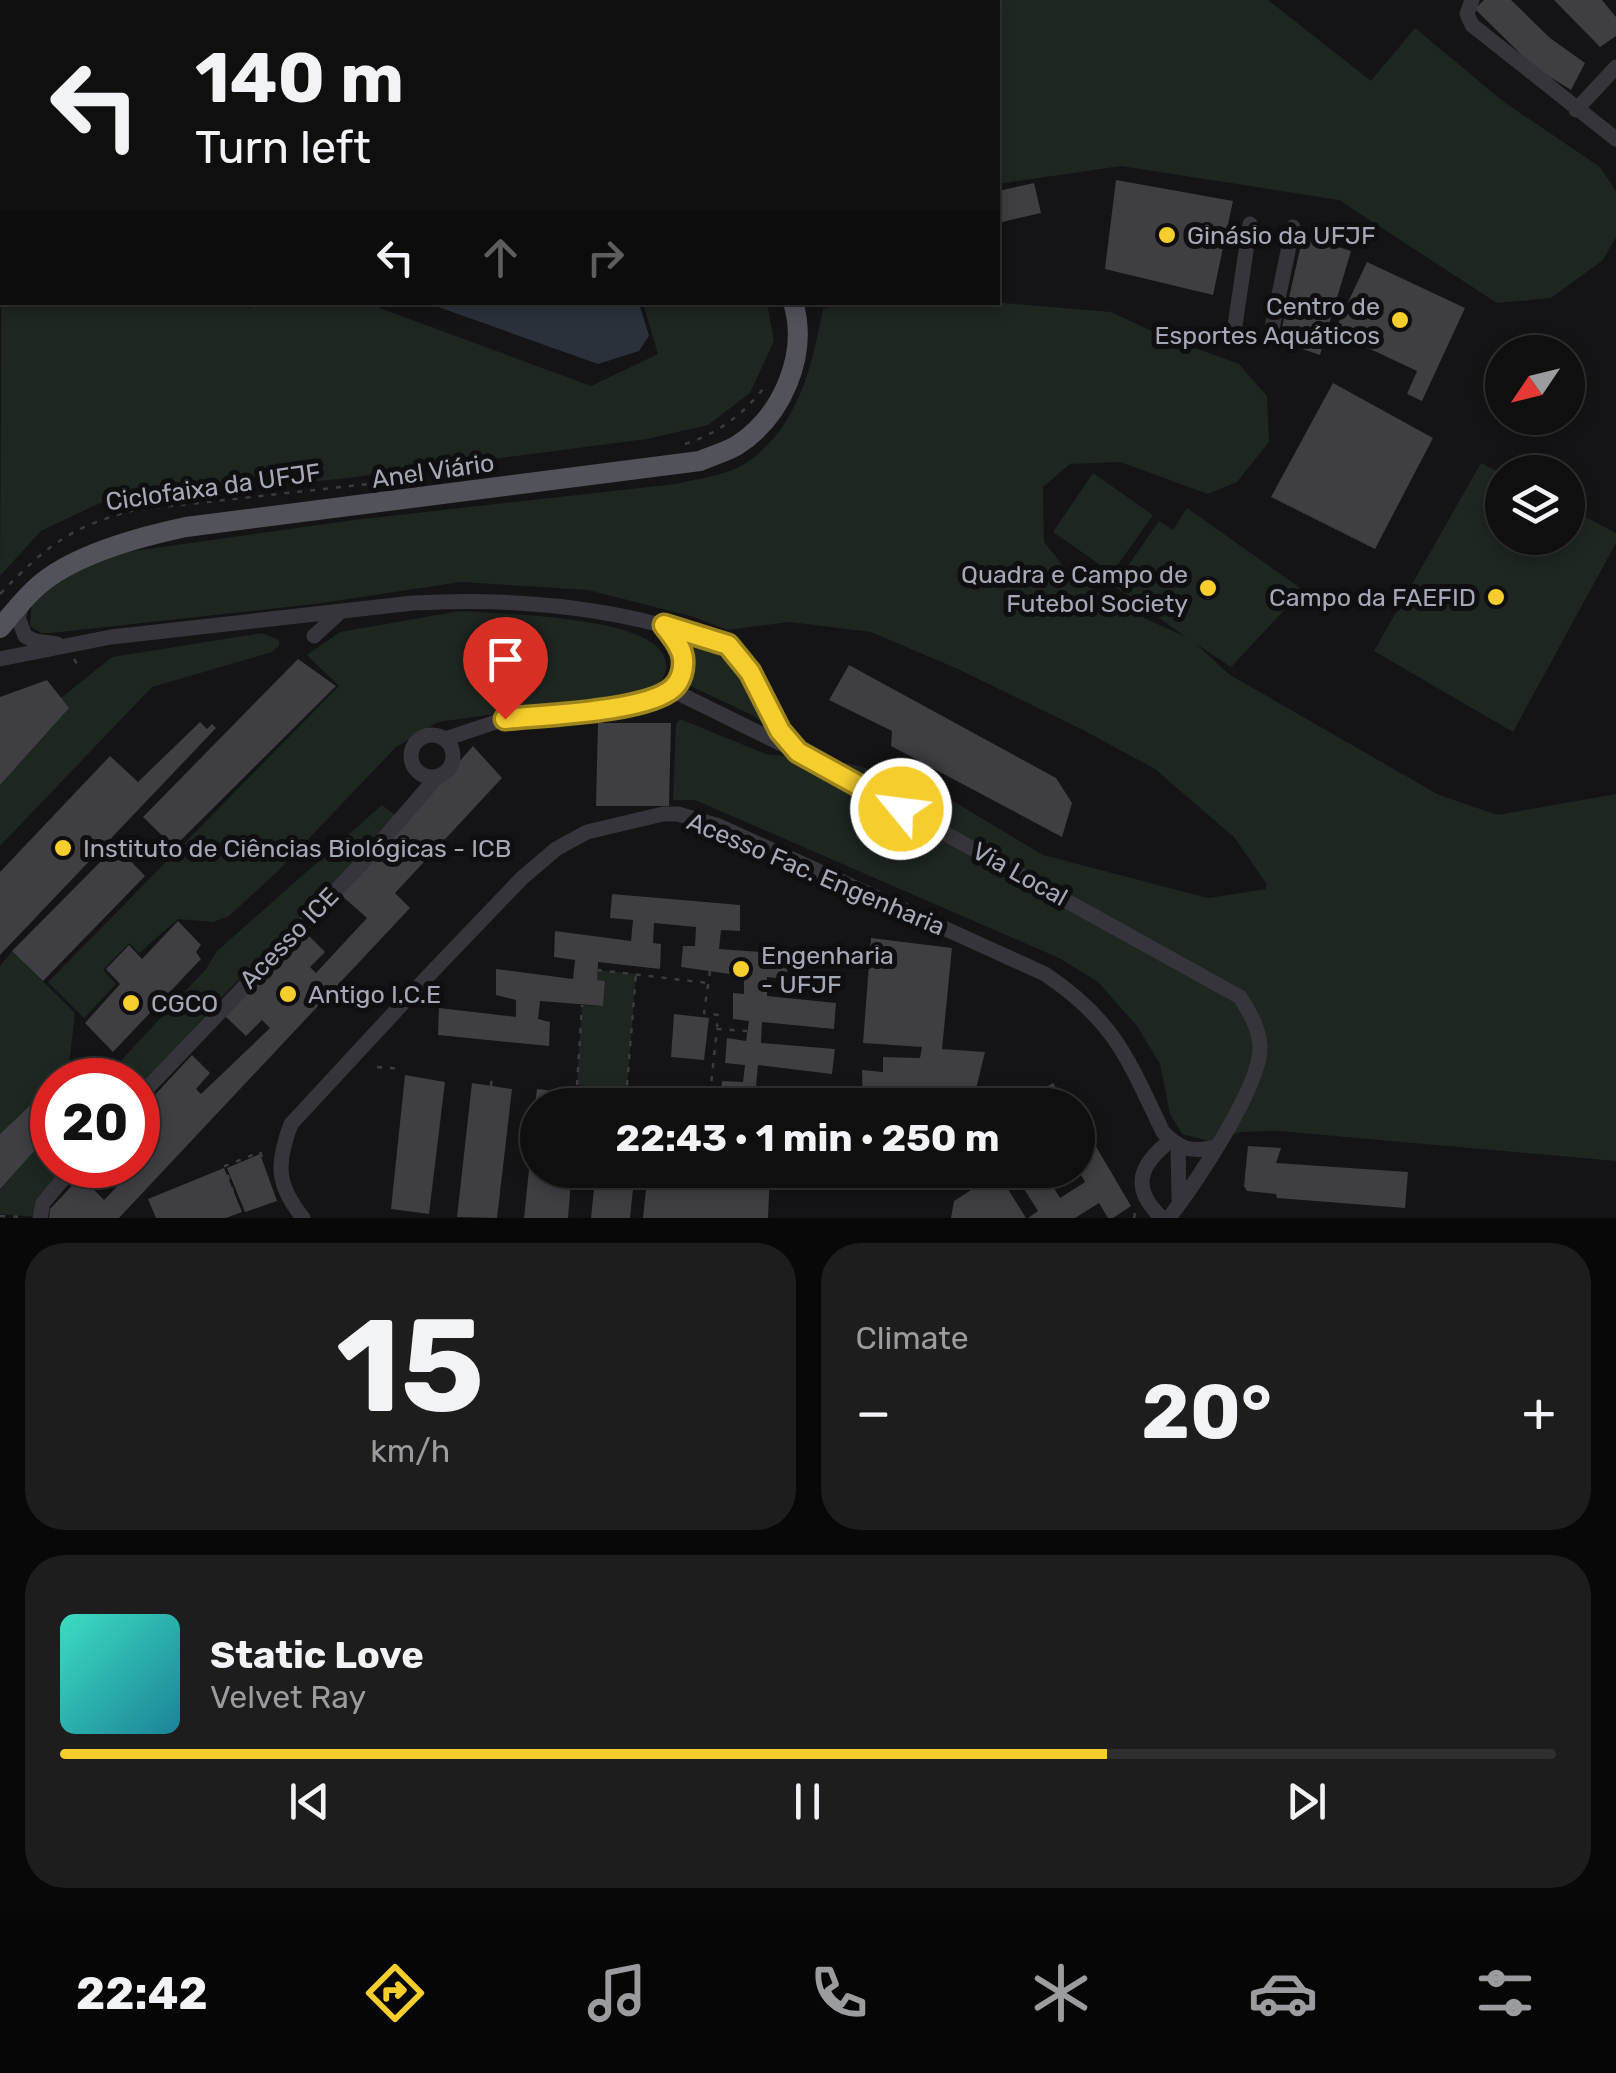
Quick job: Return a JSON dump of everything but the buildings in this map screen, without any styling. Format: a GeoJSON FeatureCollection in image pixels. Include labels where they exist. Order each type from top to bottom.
{"type":"FeatureCollection","features":[{"type":"Feature","properties":{"kind":"main road","name":"Anel Viário"},"geometry":{"type":"LineString","coordinates":[[0,628],[38,585],[67,566],[159,533],[700,461],[736,446],[753,432],[786,388],[796,357],[798,305]]}},
{"type":"Feature","properties":{"kind":"lane"},"geometry":{"type":"LineString","coordinates":[[1472,0],[1467,14],[1472,25],[1616,139]]}},
{"type":"Feature","properties":{"kind":"lane"},"geometry":{"type":"LineString","coordinates":[[1576,110],[1616,67]]}},
{"type":"Feature","properties":{"kind":"lane"},"geometry":{"type":"LineString","coordinates":[[1234,332],[1250,224]]}},
{"type":"Feature","properties":{"kind":"lane"},"geometry":{"type":"LineString","coordinates":[[1270,338],[1293,227]]}},
{"type":"Feature","properties":{"kind":"lane","name":"Via Local"},"geometry":{"type":"LineString","coordinates":[[0,659],[111,636],[452,601],[591,609],[664,625],[728,645],[750,672],[780,731],[798,752],[1240,997],[1255,1022],[1260,1049],[1250,1084],[1216,1147]]}},
{"type":"Feature","properties":{"kind":"lane"},"geometry":{"type":"LineString","coordinates":[[23,602],[18,617],[25,636],[69,645]]}},
{"type":"Feature","properties":{"kind":"lane"},"geometry":{"type":"LineString","coordinates":[[314,636],[338,614]]}},
{"type":"Feature","properties":{"kind":"lane"},"geometry":{"type":"LineString","coordinates":[[445,739],[452,750],[452,763],[444,774],[424,776],[414,768],[412,748],[426,736],[445,739],[505,719],[637,704],[672,690],[684,662],[664,625]]}},
{"type":"Feature","properties":{"kind":"lane"},"geometry":{"type":"LineString","coordinates":[[672,690],[798,752]]}},
{"type":"Feature","properties":{"kind":"lane","name":"Acesso ICE"},"geometry":{"type":"LineString","coordinates":[[160,1075],[365,860],[437,776]]}},
{"type":"Feature","properties":{"kind":"lane","name":"Acesso Fac. Engenharia"},"geometry":{"type":"LineString","coordinates":[[280,1174],[291,1124],[522,878],[556,849],[587,832],[663,814],[678,814],[719,826],[1045,974],[1080,998],[1106,1024],[1163,1132],[1174,1144]]}},
{"type":"Feature","properties":{"kind":"lane"},"geometry":{"type":"LineString","coordinates":[[1170,1213],[1147,1200],[1142,1172],[1148,1160],[1174,1144],[1201,1150],[1216,1147]]}},
{"type":"Feature","properties":{"kind":"lane"},"geometry":{"type":"LineString","coordinates":[[1170,1213],[1174,1144]]}},
{"type":"Feature","properties":{"kind":"lane"},"geometry":{"type":"LineString","coordinates":[[1170,1213],[1216,1147]]}},
{"type":"Feature","properties":{"kind":"lane"},"geometry":{"type":"LineString","coordinates":[[280,1174],[284,1188],[304,1218]]}},
{"type":"Feature","properties":{"kind":"lane"},"geometry":{"type":"LineString","coordinates":[[40,1218],[54,1188]]}},
{"type":"Feature","properties":{"kind":"path"},"geometry":{"type":"LineString","coordinates":[[687,444],[738,416],[772,375]]}},
{"type":"Feature","properties":{"kind":"path","name":"Ciclofaixa da UFJF"},"geometry":{"type":"LineString","coordinates":[[0,594],[40,553],[62,537],[118,515],[410,480]]}},
{"type":"Feature","properties":{"kind":"path"},"geometry":{"type":"LineString","coordinates":[[597,970],[708,983]]}},
{"type":"Feature","properties":{"kind":"path"},"geometry":{"type":"LineString","coordinates":[[710,971],[704,1013],[718,1015],[711,1088]]}},
{"type":"Feature","properties":{"kind":"path"},"geometry":{"type":"LineString","coordinates":[[627,1088],[636,974]]}},
{"type":"Feature","properties":{"kind":"path"},"geometry":{"type":"LineString","coordinates":[[577,1085],[582,1005]]}},
{"type":"Feature","properties":{"kind":"path"},"geometry":{"type":"LineString","coordinates":[[717,1029],[747,1032]]}},
{"type":"Feature","properties":{"kind":"path"},"geometry":{"type":"LineString","coordinates":[[378,1067],[402,1068]]}},
{"type":"Feature","properties":{"kind":"path"},"geometry":{"type":"LineString","coordinates":[[492,1077],[492,1086]]}},
{"type":"Feature","properties":{"kind":"path"},"geometry":{"type":"LineString","coordinates":[[560,1084],[560,1088]]}},
{"type":"Feature","properties":{"kind":"path"},"geometry":{"type":"LineString","coordinates":[[234,1192],[225,1166],[260,1152],[270,1178],[280,1174]]}},
{"type":"Feature","properties":{"kind":"path"},"geometry":{"type":"LineString","coordinates":[[0,1216],[30,1218]]}},
{"type":"Feature","properties":{"kind":"shaded area"},"geometry":{"type":"Polygon","coordinates":[[[1000,0],[1268,0],[1371,81],[1415,28],[1504,102],[1600,167],[1616,191],[1616,237],[1603,260],[1551,298],[1497,303],[1339,200],[1121,166],[1000,184],[1000,0]]]}},
{"type":"Feature","properties":{"kind":"shaded area"},"geometry":{"type":"Polygon","coordinates":[[[1000,303],[1111,312],[1167,338],[1239,364],[1267,396],[1269,442],[1237,482],[1208,494],[1120,462],[1070,464],[1043,487],[1044,542],[1073,578],[1133,613],[1186,637],[1114,586],[1159,521],[1173,530],[1187,508],[1303,590],[1231,667],[1196,644],[1230,675],[1439,795],[1498,815],[1616,794],[1616,1161],[1278,1131],[1241,1132],[1209,1141],[1182,1134],[1170,1114],[1160,1064],[1137,1026],[1098,982],[1059,958],[695,800],[673,800],[676,724],[680,719],[766,754],[846,763],[892,775],[948,798],[1043,855],[1208,898],[1266,889],[1266,883],[1234,837],[1155,769],[958,669],[871,632],[790,622],[727,630],[694,617],[588,590],[461,582],[315,604],[51,633],[41,633],[30,626],[32,601],[55,583],[106,559],[134,551],[354,520],[675,484],[741,466],[766,446],[791,412],[808,372],[823,309],[835,305],[1000,303]]]}},
{"type":"Feature","properties":{"kind":"shaded area"},"geometry":{"type":"Polygon","coordinates":[[[1,305],[371,305],[591,386],[658,354],[644,305],[767,305],[774,341],[750,393],[708,425],[647,439],[339,479],[104,501],[41,531],[0,576],[1,305]]]}},
{"type":"Feature","properties":{"kind":"shaded area"},"geometry":{"type":"Polygon","coordinates":[[[433,305],[640,305],[649,336],[639,351],[598,364],[433,305]]]}},
{"type":"Feature","properties":{"kind":"shaded area","name":"Campo da FAEFID"},"geometry":{"type":"Polygon","coordinates":[[[1481,463],[1485,465],[1485,555],[1585,555],[1585,517],[1616,533],[1616,543],[1513,732],[1374,651],[1481,463]]]}},
{"type":"Feature","properties":{"kind":"shaded area"},"geometry":{"type":"Polygon","coordinates":[[[1093,473],[1153,515],[1112,573],[1053,532],[1093,473]]]}},
{"type":"Feature","properties":{"kind":"shaded area"},"geometry":{"type":"Polygon","coordinates":[[[460,611],[601,624],[650,641],[663,654],[666,671],[648,692],[438,722],[396,747],[278,871],[229,916],[213,922],[178,919],[139,953],[129,943],[103,970],[116,984],[84,1018],[48,982],[339,686],[307,655],[340,632],[460,611]]]}},
{"type":"Feature","properties":{"kind":"shaded area"},"geometry":{"type":"Polygon","coordinates":[[[262,633],[279,640],[279,646],[272,652],[152,687],[0,846],[0,785],[61,698],[112,657],[262,633]]]}},
{"type":"Feature","properties":{"kind":"shaded area"},"geometry":{"type":"Polygon","coordinates":[[[691,642],[718,655],[740,675],[756,699],[767,727],[754,716],[686,684],[693,660],[691,642]]]}},
{"type":"Feature","properties":{"kind":"shaded area"},"geometry":{"type":"Polygon","coordinates":[[[382,805],[394,814],[394,820],[160,1066],[160,1058],[123,1058],[206,969],[217,951],[382,805]]]}},
{"type":"Feature","properties":{"kind":"shaded area"},"geometry":{"type":"Polygon","coordinates":[[[12,951],[75,1013],[70,1058],[30,1058],[30,1105],[0,1134],[0,966],[12,951]]]}},
{"type":"Feature","properties":{"kind":"shaded area"},"geometry":{"type":"Polygon","coordinates":[[[597,970],[636,974],[627,1088],[577,1085],[582,1005],[603,1006],[605,981],[597,980],[597,970]]]}},
{"type":"Feature","properties":{"kind":"shaded area"},"geometry":{"type":"Polygon","coordinates":[[[30,1155],[30,1188],[57,1188],[37,1217],[0,1214],[0,1190],[30,1155]]]}},
{"type":"Feature","properties":{"kind":"place","name":"Ginásio da UFJF"},"geometry":{"type":"Point","coordinates":[1167,235]}},
{"type":"Feature","properties":{"kind":"place","name":"Centro de Esportes Aquáticos"},"geometry":{"type":"Point","coordinates":[1400,320]}},
{"type":"Feature","properties":{"kind":"place","name":"Quadra e Campo de Futebol Society"},"geometry":{"type":"Point","coordinates":[1208,588]}},
{"type":"Feature","properties":{"kind":"place","name":"Campo da FAEFID"},"geometry":{"type":"Point","coordinates":[1496,597]}},
{"type":"Feature","properties":{"kind":"place","name":"Instituto de Ciências Biológicas - ICB"},"geometry":{"type":"Point","coordinates":[63,848]}},
{"type":"Feature","properties":{"kind":"place","name":"Engenharia - UFJF"},"geometry":{"type":"Point","coordinates":[741,969]}},
{"type":"Feature","properties":{"kind":"place","name":"Antigo I.C.E"},"geometry":{"type":"Point","coordinates":[288,994]}},
{"type":"Feature","properties":{"kind":"place","name":"CGCO"},"geometry":{"type":"Point","coordinates":[131,1003]}},
{"type":"Feature","properties":{"kind":"route"},"geometry":{"type":"LineString","coordinates":[[505,719],[637,704],[672,690],[684,662],[664,625],[728,645],[750,672],[780,731],[798,752],[901,809]]}}]}
